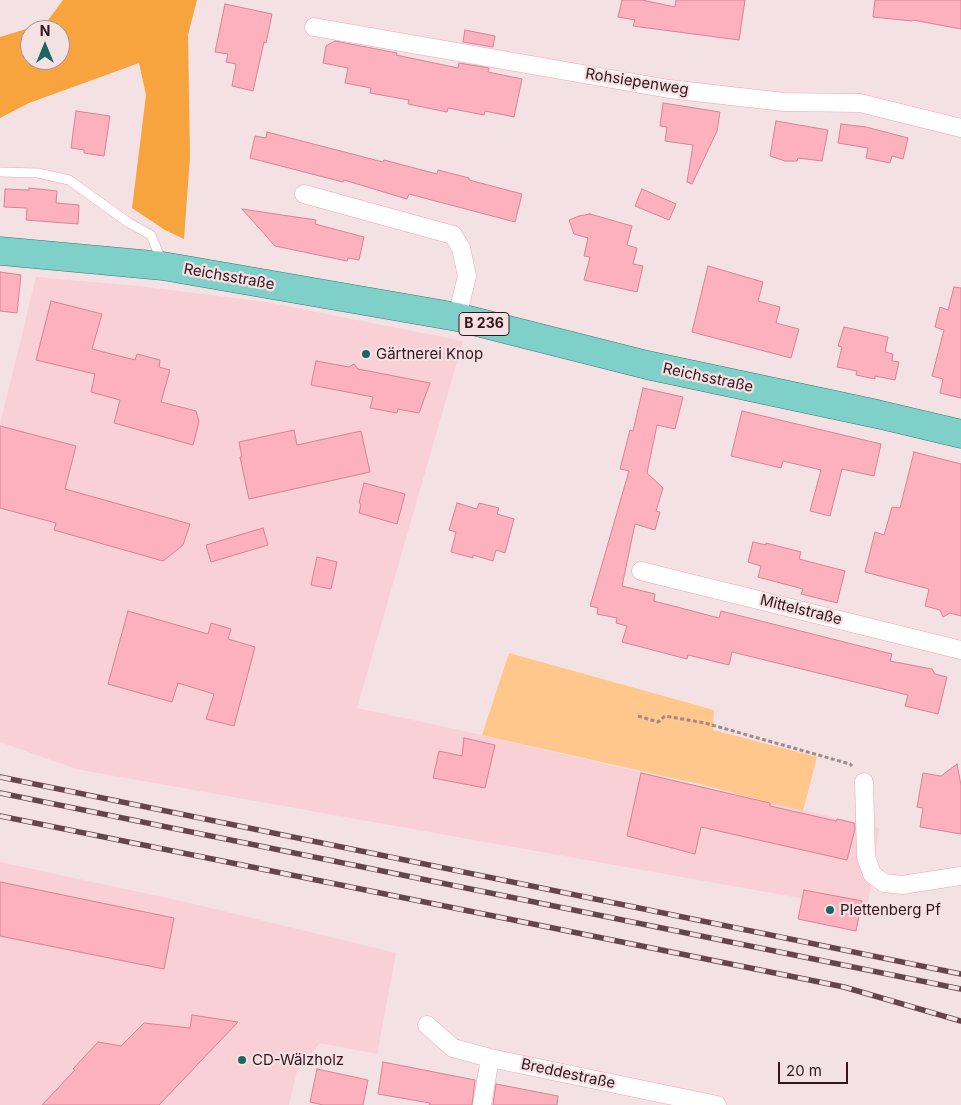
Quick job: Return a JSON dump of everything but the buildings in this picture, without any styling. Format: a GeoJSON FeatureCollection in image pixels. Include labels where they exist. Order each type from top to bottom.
{"type":"FeatureCollection","features":[{"type":"Feature","properties":{"kind":"main road","name":"Reichsstraße"},"geometry":{"type":"LineString","coordinates":[[0,251],[163,266],[457,317],[647,366],[868,412],[961,434]]}},
{"type":"Feature","properties":{"kind":"street","name":"Rohsiepenweg"},"geometry":{"type":"LineString","coordinates":[[314,26],[669,88],[784,102],[860,103],[961,128]]}},
{"type":"Feature","properties":{"kind":"street"},"geometry":{"type":"LineString","coordinates":[[304,194],[453,235],[461,248],[467,276],[457,317]]}},
{"type":"Feature","properties":{"kind":"street","name":"Mittelstraße"},"geometry":{"type":"LineString","coordinates":[[640,571],[961,650]]}},
{"type":"Feature","properties":{"kind":"street"},"geometry":{"type":"LineString","coordinates":[[864,782],[866,857],[872,874],[884,883],[902,884],[961,876]]}},
{"type":"Feature","properties":{"kind":"street","name":"Breddestraße"},"geometry":{"type":"LineString","coordinates":[[427,1025],[453,1048],[490,1058],[717,1105]]}},
{"type":"Feature","properties":{"kind":"street"},"geometry":{"type":"LineString","coordinates":[[482,1105],[490,1058]]}},
{"type":"Feature","properties":{"kind":"lane"},"geometry":{"type":"LineString","coordinates":[[0,172],[38,173],[69,180],[129,223],[151,235],[163,266]]}},
{"type":"Feature","properties":{"kind":"path"},"geometry":{"type":"LineString","coordinates":[[638,716],[658,722],[665,716],[705,723],[850,764],[864,782]]}},
{"type":"Feature","properties":{"kind":"shaded area"},"geometry":{"type":"Polygon","coordinates":[[[63,0],[197,0],[188,35],[190,157],[184,239],[165,230],[132,208],[146,95],[139,63],[29,103],[0,118],[0,37],[20,31],[20,70],[70,70],[70,20],[48,20],[63,0]]]}},
{"type":"Feature","properties":{"kind":"shaded area"},"geometry":{"type":"Polygon","coordinates":[[[36,277],[138,286],[266,302],[463,341],[357,708],[482,735],[879,828],[867,910],[76,769],[0,742],[0,424],[36,277]]]}},
{"type":"Feature","properties":{"kind":"shaded area"},"geometry":{"type":"Polygon","coordinates":[[[509,653],[714,710],[713,730],[817,757],[803,811],[699,784],[482,735],[509,653]]]}},
{"type":"Feature","properties":{"kind":"shaded area"},"geometry":{"type":"Polygon","coordinates":[[[0,862],[190,903],[396,953],[377,1054],[320,1043],[297,1071],[289,1105],[0,1105],[0,862]]]}},
{"type":"Feature","properties":{"kind":"railway"},"geometry":{"type":"LineString","coordinates":[[0,777],[961,974]]}},
{"type":"Feature","properties":{"kind":"railway"},"geometry":{"type":"LineString","coordinates":[[0,793],[961,989]]}},
{"type":"Feature","properties":{"kind":"railway"},"geometry":{"type":"LineString","coordinates":[[0,816],[844,987],[961,1021]]}},
{"type":"Feature","properties":{"kind":"place","name":"Gärtnerei Knop"},"geometry":{"type":"Point","coordinates":[366,354]}},
{"type":"Feature","properties":{"kind":"place","name":"Plettenberg Pf"},"geometry":{"type":"Point","coordinates":[830,910]}},
{"type":"Feature","properties":{"kind":"place","name":"CD-Wälzholz"},"geometry":{"type":"Point","coordinates":[242,1060]}}]}
